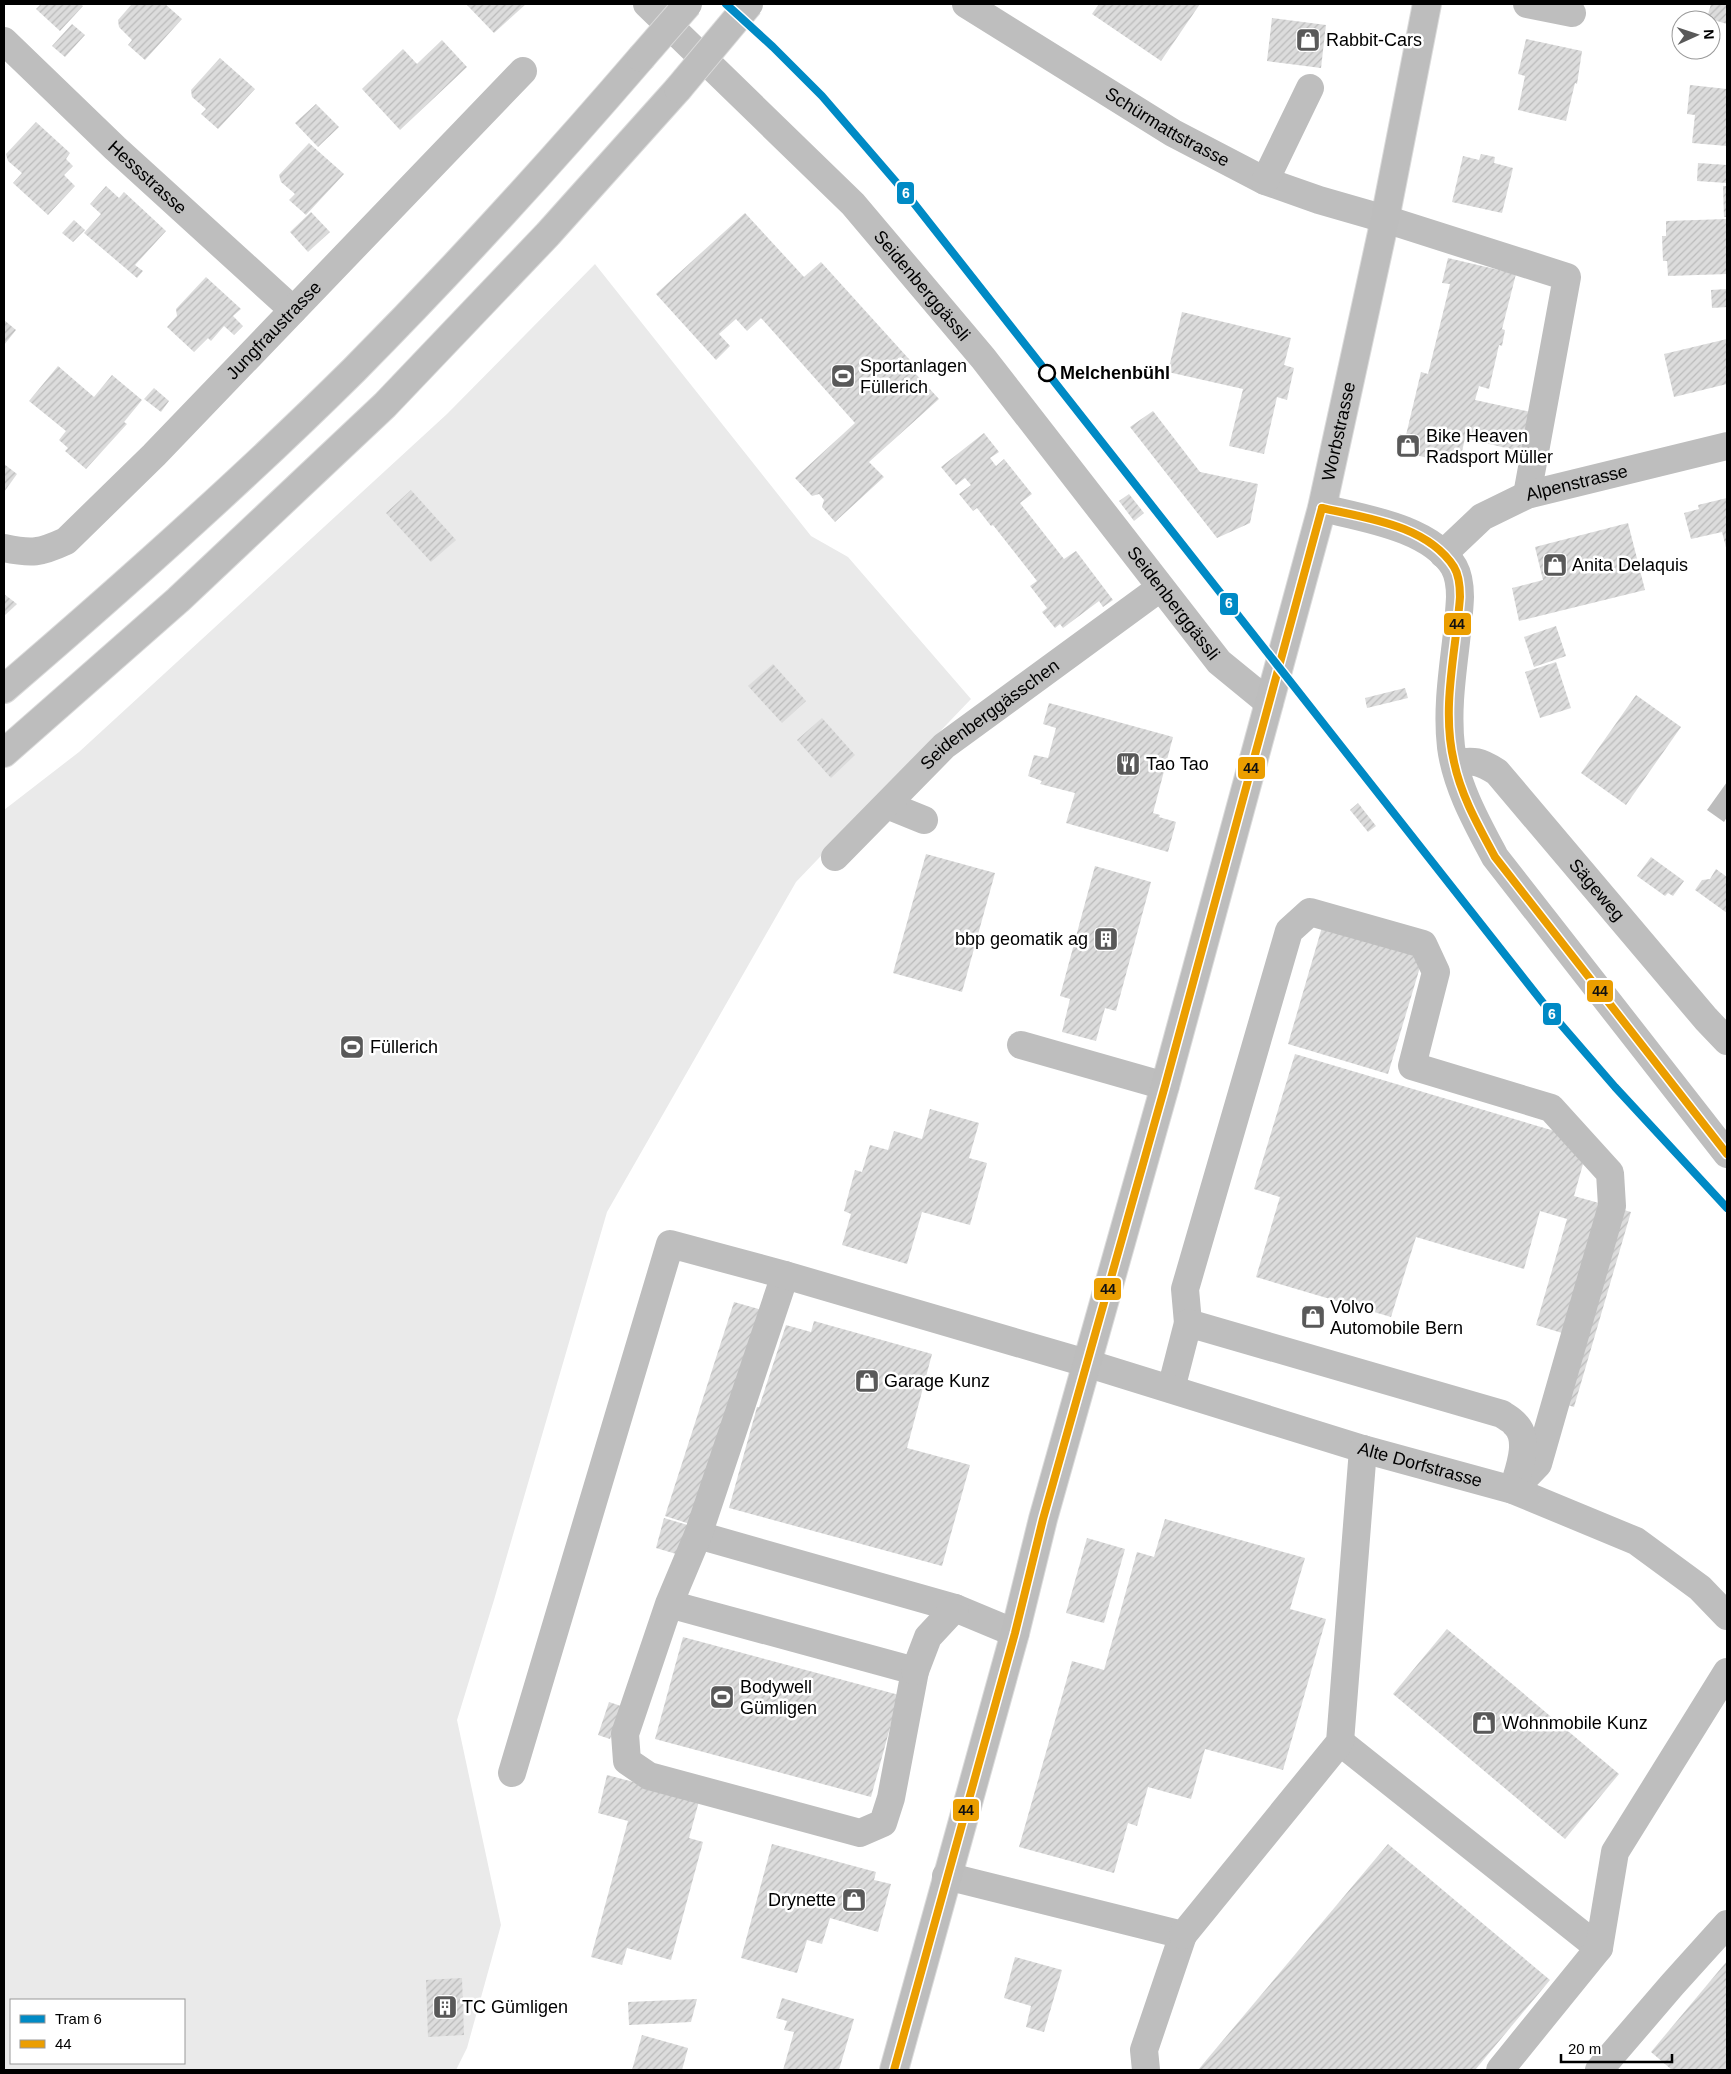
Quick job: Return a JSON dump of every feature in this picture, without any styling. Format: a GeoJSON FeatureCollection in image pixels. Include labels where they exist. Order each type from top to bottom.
{"type":"FeatureCollection","features":[{"type":"Feature","properties":{"kind":"main road"},"geometry":{"type":"LineString","coordinates":[[4,689],[174,540],[353,370],[513,204],[688,4]]}},
{"type":"Feature","properties":{"kind":"main road"},"geometry":{"type":"LineString","coordinates":[[4,752],[206,575],[385,405],[548,234],[678,89],[749,4]]}},
{"type":"Feature","properties":{"kind":"main road","name":"Worbstrasse"},"geometry":{"type":"LineString","coordinates":[[894,2070],[946,1876],[1015,1633],[1043,1519],[1165,1086],[1322,508],[1385,219],[1427,4]]}},
{"type":"Feature","properties":{"kind":"street","name":"Seidenberggässli"},"geometry":{"type":"LineString","coordinates":[[647,4],[853,204],[983,358],[1219,662],[1269,703]]}},
{"type":"Feature","properties":{"kind":"street","name":"Schürmattstrasse"},"geometry":{"type":"LineString","coordinates":[[966,4],[1173,133],[1265,181],[1319,200],[1567,277],[1527,495]]}},
{"type":"Feature","properties":{"kind":"street"},"geometry":{"type":"LineString","coordinates":[[1528,4],[1572,13]]}},
{"type":"Feature","properties":{"kind":"street","name":"Hessstrasse"},"geometry":{"type":"LineString","coordinates":[[4,41],[115,148],[293,310]]}},
{"type":"Feature","properties":{"kind":"street","name":"Jungfraustrasse"},"geometry":{"type":"LineString","coordinates":[[4,548],[30,553],[66,541],[154,455],[523,71]]}},
{"type":"Feature","properties":{"kind":"street"},"geometry":{"type":"LineString","coordinates":[[1265,181],[1310,88]]}},
{"type":"Feature","properties":{"kind":"street","name":"Alpenstrasse"},"geometry":{"type":"LineString","coordinates":[[1442,554],[1482,517],[1527,495],[1727,446]]}},
{"type":"Feature","properties":{"kind":"street"},"geometry":{"type":"LineString","coordinates":[[1322,508],[1399,528],[1424,539],[1454,567],[1460,586],[1460,610],[1450,706],[1451,740],[1460,783],[1481,830],[1495,857],[1727,1154]]}},
{"type":"Feature","properties":{"kind":"street","name":"Seidenberggässchen"},"geometry":{"type":"LineString","coordinates":[[834,858],[944,746],[1160,588]]}},
{"type":"Feature","properties":{"kind":"street","name":"Sägeweg"},"geometry":{"type":"LineString","coordinates":[[1455,763],[1472,760],[1484,764],[1497,772],[1706,1019],[1727,1041]]}},
{"type":"Feature","properties":{"kind":"street"},"geometry":{"type":"LineString","coordinates":[[887,805],[924,820]]}},
{"type":"Feature","properties":{"kind":"street"},"geometry":{"type":"LineString","coordinates":[[1171,1389],[1188,1324],[1185,1289],[1288,930],[1310,912],[1423,944],[1436,972],[1412,1066],[1551,1108],[1610,1172],[1612,1206],[1538,1464],[1513,1490]]}},
{"type":"Feature","properties":{"kind":"street"},"geometry":{"type":"LineString","coordinates":[[1020,1045],[1165,1086]]}},
{"type":"Feature","properties":{"kind":"street","name":"Alte Dorfstrasse"},"geometry":{"type":"LineString","coordinates":[[512,1774],[670,1244],[785,1275],[1086,1363],[1363,1450],[1513,1490],[1636,1540],[1700,1588],[1727,1616]]}},
{"type":"Feature","properties":{"kind":"street"},"geometry":{"type":"LineString","coordinates":[[785,1275],[698,1535],[669,1604],[624,1734],[627,1762],[648,1776],[860,1833],[883,1823],[891,1798],[915,1671],[928,1637],[955,1608]]}},
{"type":"Feature","properties":{"kind":"street"},"geometry":{"type":"LineString","coordinates":[[1188,1324],[1502,1414],[1517,1425],[1523,1441],[1522,1457],[1513,1490]]}},
{"type":"Feature","properties":{"kind":"street"},"geometry":{"type":"LineString","coordinates":[[1146,2070],[1144,2050],[1183,1935],[1340,1742],[1363,1450]]}},
{"type":"Feature","properties":{"kind":"street"},"geometry":{"type":"LineString","coordinates":[[698,1535],[955,1608],[1015,1633]]}},
{"type":"Feature","properties":{"kind":"street"},"geometry":{"type":"LineString","coordinates":[[669,1604],[915,1671]]}},
{"type":"Feature","properties":{"kind":"street"},"geometry":{"type":"LineString","coordinates":[[1500,2070],[1599,1948],[1615,1852],[1727,1672]]}},
{"type":"Feature","properties":{"kind":"street"},"geometry":{"type":"LineString","coordinates":[[1340,1742],[1599,1948]]}},
{"type":"Feature","properties":{"kind":"street"},"geometry":{"type":"LineString","coordinates":[[946,1876],[1183,1935]]}},
{"type":"Feature","properties":{"kind":"street"},"geometry":{"type":"LineString","coordinates":[[1599,2070],[1727,1924]]}},
{"type":"Feature","properties":{"kind":"shaded area","name":"Füllerich"},"geometry":{"type":"Polygon","coordinates":[[[595,264],[811,536],[848,557],[971,699],[796,882],[607,1212],[494,1600],[457,1720],[501,1925],[467,2048],[456,2070],[4,2070],[4,810],[79,752],[447,414],[595,264]]]}},
{"type":"Feature","properties":{"kind":"shaded area"},"geometry":{"type":"Polygon","coordinates":[[[1727,782],[1727,817],[1724,822],[1707,810],[1727,782]]]}},
{"type":"Feature","properties":{"kind":"building"},"geometry":{"type":"Polygon","coordinates":[[[41,4],[80,4],[83,6],[60,31],[36,9],[41,4]]]}},
{"type":"Feature","properties":{"kind":"building"},"geometry":{"type":"Polygon","coordinates":[[[132,4],[165,4],[182,19],[145,60],[128,45],[132,40],[119,27],[118,20],[132,4]]]}},
{"type":"Feature","properties":{"kind":"building"},"geometry":{"type":"Polygon","coordinates":[[[466,4],[526,4],[494,33],[466,4]]]}},
{"type":"Feature","properties":{"kind":"building"},"geometry":{"type":"Polygon","coordinates":[[[1099,4],[1200,4],[1161,61],[1092,14],[1099,4]]]}},
{"type":"Feature","properties":{"kind":"building"},"geometry":{"type":"Polygon","coordinates":[[[1711,4],[1727,4],[1727,24],[1721,22],[1721,10],[1709,10],[1711,4]]]}},
{"type":"Feature","properties":{"kind":"building"},"geometry":{"type":"Polygon","coordinates":[[[1272,18],[1326,25],[1321,68],[1267,61],[1272,18]]]}},
{"type":"Feature","properties":{"kind":"building"},"geometry":{"type":"Polygon","coordinates":[[[72,24],[85,35],[65,57],[52,46],[72,24]]]}},
{"type":"Feature","properties":{"kind":"building"},"geometry":{"type":"Polygon","coordinates":[[[1526,39],[1582,51],[1577,84],[1575,83],[1566,121],[1518,110],[1525,76],[1518,74],[1526,39]]]}},
{"type":"Feature","properties":{"kind":"building"},"geometry":{"type":"Polygon","coordinates":[[[442,40],[467,67],[400,130],[362,89],[403,49],[417,64],[442,40]]]}},
{"type":"Feature","properties":{"kind":"building"},"geometry":{"type":"Polygon","coordinates":[[[220,58],[255,89],[218,129],[201,114],[206,109],[192,97],[191,90],[220,58]]]}},
{"type":"Feature","properties":{"kind":"building"},"geometry":{"type":"Polygon","coordinates":[[[1690,85],[1727,89],[1727,146],[1692,143],[1695,115],[1687,114],[1690,85]]]}},
{"type":"Feature","properties":{"kind":"building"},"geometry":{"type":"Polygon","coordinates":[[[316,104],[339,127],[318,147],[295,123],[316,104]]]}},
{"type":"Feature","properties":{"kind":"building"},"geometry":{"type":"Polygon","coordinates":[[[36,122],[70,153],[66,159],[73,166],[64,175],[75,186],[48,215],[13,183],[22,173],[8,161],[6,154],[36,122]]]}},
{"type":"Feature","properties":{"kind":"building"},"geometry":{"type":"Polygon","coordinates":[[[309,143],[344,174],[306,215],[289,200],[295,194],[281,182],[279,175],[309,143]]]}},
{"type":"Feature","properties":{"kind":"building"},"geometry":{"type":"Polygon","coordinates":[[[1481,154],[1495,157],[1494,163],[1513,168],[1502,213],[1452,202],[1463,156],[1479,160],[1481,154]]]}},
{"type":"Feature","properties":{"kind":"building"},"geometry":{"type":"Polygon","coordinates":[[[1698,163],[1727,165],[1727,183],[1697,181],[1698,163]]]}},
{"type":"Feature","properties":{"kind":"building"},"geometry":{"type":"Polygon","coordinates":[[[106,186],[119,198],[124,192],[166,231],[135,265],[143,271],[137,278],[84,233],[101,214],[90,204],[106,186]]]}},
{"type":"Feature","properties":{"kind":"building"},"geometry":{"type":"Polygon","coordinates":[[[1723,186],[1727,186],[1727,217],[1724,217],[1723,186]]]}},
{"type":"Feature","properties":{"kind":"building"},"geometry":{"type":"Polygon","coordinates":[[[311,212],[330,232],[308,252],[290,232],[311,212]]]}},
{"type":"Feature","properties":{"kind":"building"},"geometry":{"type":"Polygon","coordinates":[[[745,213],[804,277],[821,262],[918,369],[914,372],[939,399],[869,462],[884,477],[835,522],[822,507],[824,500],[819,494],[812,496],[795,478],[855,423],[761,318],[747,331],[736,319],[719,334],[730,346],[716,360],[656,294],[745,213]]]}},
{"type":"Feature","properties":{"kind":"building"},"geometry":{"type":"Polygon","coordinates":[[[1727,219],[1727,274],[1668,276],[1667,261],[1663,261],[1662,236],[1666,236],[1666,221],[1727,219]]]}},
{"type":"Feature","properties":{"kind":"building"},"geometry":{"type":"Polygon","coordinates":[[[74,220],[85,230],[73,242],[62,233],[74,220]]]}},
{"type":"Feature","properties":{"kind":"building"},"geometry":{"type":"Polygon","coordinates":[[[1448,258],[1516,274],[1502,329],[1505,330],[1502,346],[1499,345],[1489,389],[1479,386],[1475,400],[1531,412],[1522,452],[1465,438],[1459,465],[1402,452],[1421,372],[1428,374],[1450,284],[1442,283],[1448,258]]]}},
{"type":"Feature","properties":{"kind":"building"},"geometry":{"type":"Polygon","coordinates":[[[206,277],[241,309],[233,316],[243,326],[234,335],[224,326],[211,341],[208,338],[194,352],[167,327],[177,316],[176,309],[206,277]]]}},
{"type":"Feature","properties":{"kind":"building"},"geometry":{"type":"Polygon","coordinates":[[[1727,289],[1727,307],[1712,308],[1711,290],[1727,289]]]}},
{"type":"Feature","properties":{"kind":"building"},"geometry":{"type":"Polygon","coordinates":[[[1182,312],[1291,338],[1284,365],[1294,368],[1287,400],[1277,397],[1264,454],[1229,446],[1243,389],[1168,372],[1182,312]]]}},
{"type":"Feature","properties":{"kind":"building"},"geometry":{"type":"Polygon","coordinates":[[[4,320],[16,330],[4,345],[4,320]]]}},
{"type":"Feature","properties":{"kind":"building"},"geometry":{"type":"Polygon","coordinates":[[[1727,339],[1727,384],[1674,397],[1664,354],[1727,339]]]}},
{"type":"Feature","properties":{"kind":"building"},"geometry":{"type":"Polygon","coordinates":[[[58,366],[94,397],[112,375],[142,400],[124,422],[127,424],[86,469],[65,451],[68,448],[59,440],[66,431],[29,401],[58,366]]]}},
{"type":"Feature","properties":{"kind":"building"},"geometry":{"type":"Polygon","coordinates":[[[154,388],[169,401],[161,412],[144,399],[154,388]]]}},
{"type":"Feature","properties":{"kind":"building"},"geometry":{"type":"Polygon","coordinates":[[[1153,411],[1200,472],[1258,484],[1250,523],[1217,538],[1130,427],[1153,411]]]}},
{"type":"Feature","properties":{"kind":"building"},"geometry":{"type":"Polygon","coordinates":[[[984,433],[999,452],[990,458],[996,466],[1004,459],[1032,494],[1020,503],[1064,559],[1076,551],[1113,600],[1103,607],[1099,601],[1063,628],[1060,624],[1055,628],[1042,612],[1047,608],[1030,586],[1037,581],[993,525],[991,526],[977,508],[973,511],[959,494],[971,485],[965,478],[956,485],[941,467],[984,433]]]}},
{"type":"Feature","properties":{"kind":"building"},"geometry":{"type":"Polygon","coordinates":[[[4,464],[17,474],[4,492],[4,464]]]}},
{"type":"Feature","properties":{"kind":"building"},"geometry":{"type":"Polygon","coordinates":[[[411,490],[456,540],[431,562],[386,513],[411,490]]]}},
{"type":"Feature","properties":{"kind":"building"},"geometry":{"type":"Polygon","coordinates":[[[1129,494],[1144,513],[1134,521],[1119,501],[1129,494]]]}},
{"type":"Feature","properties":{"kind":"building"},"geometry":{"type":"Polygon","coordinates":[[[1727,498],[1727,551],[1722,532],[1691,539],[1684,513],[1699,509],[1698,505],[1727,498]]]}},
{"type":"Feature","properties":{"kind":"building"},"geometry":{"type":"Polygon","coordinates":[[[1628,523],[1645,590],[1519,621],[1512,588],[1543,580],[1535,547],[1628,523]]]}},
{"type":"Feature","properties":{"kind":"building"},"geometry":{"type":"Polygon","coordinates":[[[4,594],[17,604],[4,616],[4,594]]]}},
{"type":"Feature","properties":{"kind":"building"},"geometry":{"type":"Polygon","coordinates":[[[1556,626],[1566,656],[1534,667],[1524,637],[1556,626]]]}},
{"type":"Feature","properties":{"kind":"building"},"geometry":{"type":"Polygon","coordinates":[[[1556,662],[1571,708],[1540,718],[1525,672],[1556,662]]]}},
{"type":"Feature","properties":{"kind":"building"},"geometry":{"type":"Polygon","coordinates":[[[773,664],[806,701],[782,723],[748,686],[773,664]]]}},
{"type":"Feature","properties":{"kind":"building"},"geometry":{"type":"Polygon","coordinates":[[[1405,688],[1408,698],[1367,708],[1365,698],[1405,688]]]}},
{"type":"Feature","properties":{"kind":"building"},"geometry":{"type":"Polygon","coordinates":[[[1636,695],[1681,727],[1626,805],[1581,773],[1636,695]]]}},
{"type":"Feature","properties":{"kind":"building"},"geometry":{"type":"Polygon","coordinates":[[[1049,703],[1173,737],[1153,813],[1160,815],[1159,817],[1176,822],[1168,852],[1066,823],[1075,793],[1040,784],[1042,781],[1028,776],[1034,755],[1048,758],[1056,728],[1043,724],[1049,703]]]}},
{"type":"Feature","properties":{"kind":"building"},"geometry":{"type":"Polygon","coordinates":[[[822,718],[855,755],[831,778],[797,740],[822,718]]]}},
{"type":"Feature","properties":{"kind":"building"},"geometry":{"type":"Polygon","coordinates":[[[1358,803],[1376,826],[1368,832],[1350,810],[1358,803]]]}},
{"type":"Feature","properties":{"kind":"building"},"geometry":{"type":"Polygon","coordinates":[[[926,854],[995,873],[962,992],[893,973],[926,854]]]}},
{"type":"Feature","properties":{"kind":"building"},"geometry":{"type":"Polygon","coordinates":[[[1651,857],[1684,881],[1673,896],[1668,893],[1665,896],[1637,876],[1651,857]]]}},
{"type":"Feature","properties":{"kind":"building","name":"bbp geomatik ag"},"geometry":{"type":"Polygon","coordinates":[[[1095,866],[1151,882],[1116,1011],[1105,1008],[1096,1041],[1062,1032],[1070,999],[1060,996],[1095,866]]]}},
{"type":"Feature","properties":{"kind":"building"},"geometry":{"type":"Polygon","coordinates":[[[1716,869],[1727,877],[1727,913],[1695,890],[1702,880],[1710,879],[1716,869]]]}},
{"type":"Feature","properties":{"kind":"building"},"geometry":{"type":"Polygon","coordinates":[[[1322,927],[1423,957],[1388,1074],[1288,1044],[1322,927]]]}},
{"type":"Feature","properties":{"kind":"building"},"geometry":{"type":"Polygon","coordinates":[[[1295,1054],[1568,1135],[1583,1164],[1574,1196],[1631,1212],[1574,1407],[1543,1398],[1562,1333],[1536,1325],[1567,1219],[1540,1211],[1524,1269],[1416,1237],[1391,1317],[1256,1277],[1280,1197],[1254,1189],[1295,1054]]]}},
{"type":"Feature","properties":{"kind":"building"},"geometry":{"type":"Polygon","coordinates":[[[930,1109],[979,1123],[969,1158],[987,1163],[970,1225],[922,1212],[907,1264],[842,1245],[851,1214],[844,1211],[855,1170],[862,1172],[870,1145],[888,1150],[894,1131],[922,1139],[930,1109]]]}},
{"type":"Feature","properties":{"kind":"building"},"geometry":{"type":"Polygon","coordinates":[[[734,1302],[762,1310],[693,1525],[665,1516],[734,1302]]]}},
{"type":"Feature","properties":{"kind":"building"},"geometry":{"type":"Polygon","coordinates":[[[814,1321],[932,1354],[907,1448],[970,1465],[942,1566],[729,1508],[757,1407],[759,1407],[786,1325],[811,1332],[814,1321]]]}},
{"type":"Feature","properties":{"kind":"building"},"geometry":{"type":"Polygon","coordinates":[[[664,1518],[691,1526],[683,1556],[656,1548],[664,1518]]]}},
{"type":"Feature","properties":{"kind":"building"},"geometry":{"type":"Polygon","coordinates":[[[1165,1519],[1305,1558],[1290,1609],[1326,1619],[1283,1770],[1205,1749],[1191,1799],[1148,1787],[1137,1826],[1128,1823],[1114,1873],[1019,1847],[1072,1661],[1104,1670],[1137,1552],[1154,1557],[1165,1519]]]}},
{"type":"Feature","properties":{"kind":"building"},"geometry":{"type":"Polygon","coordinates":[[[1087,1538],[1125,1549],[1104,1623],[1066,1613],[1087,1538]]]}},
{"type":"Feature","properties":{"kind":"building"},"geometry":{"type":"Polygon","coordinates":[[[1447,1629],[1619,1774],[1565,1839],[1393,1694],[1447,1629]]]}},
{"type":"Feature","properties":{"kind":"building"},"geometry":{"type":"Polygon","coordinates":[[[683,1637],[899,1695],[871,1797],[655,1739],[683,1637]]]}},
{"type":"Feature","properties":{"kind":"building"},"geometry":{"type":"Polygon","coordinates":[[[609,1702],[621,1706],[610,1739],[598,1735],[609,1702]]]}},
{"type":"Feature","properties":{"kind":"building"},"geometry":{"type":"Polygon","coordinates":[[[607,1775],[698,1799],[699,1801],[689,1838],[703,1842],[671,1960],[627,1948],[622,1965],[591,1957],[628,1821],[598,1813],[607,1775]]]}},
{"type":"Feature","properties":{"kind":"building"},"geometry":{"type":"Polygon","coordinates":[[[772,1844],[876,1872],[874,1880],[891,1884],[878,1932],[830,1918],[822,1944],[807,1940],[797,1973],[741,1958],[772,1844]]]}},
{"type":"Feature","properties":{"kind":"building"},"geometry":{"type":"Polygon","coordinates":[[[1388,1844],[1550,1980],[1475,2070],[1198,2070],[1388,1844]]]}},
{"type":"Feature","properties":{"kind":"building"},"geometry":{"type":"Polygon","coordinates":[[[1015,1957],[1062,1970],[1044,2032],[1026,2027],[1031,2006],[1004,1998],[1015,1957]]]}},
{"type":"Feature","properties":{"kind":"building"},"geometry":{"type":"Polygon","coordinates":[[[1727,1961],[1727,2070],[1672,2070],[1651,2052],[1727,1961]]]}},
{"type":"Feature","properties":{"kind":"building","name":"TC Gümligen"},"geometry":{"type":"Polygon","coordinates":[[[462,1978],[464,2035],[428,2037],[426,1980],[462,1978]]]}},
{"type":"Feature","properties":{"kind":"building"},"geometry":{"type":"Polygon","coordinates":[[[782,1998],[854,2019],[839,2070],[783,2070],[794,2032],[784,2030],[787,2021],[776,2018],[782,1998]]]}},
{"type":"Feature","properties":{"kind":"building"},"geometry":{"type":"Polygon","coordinates":[[[697,1999],[691,2022],[629,2025],[628,2002],[697,1999]]]}},
{"type":"Feature","properties":{"kind":"building"},"geometry":{"type":"Polygon","coordinates":[[[642,2035],[688,2048],[682,2070],[632,2070],[642,2035]]]}},
{"type":"Feature","properties":{"kind":"tram line","name":"6"},"geometry":{"type":"LineString","coordinates":[[726,4],[822,96],[909,197],[1551,1013],[1615,1087],[1727,1208]]}},
{"type":"Feature","properties":{"kind":"transit line","name":"44"},"geometry":{"type":"LineString","coordinates":[[1322,508],[1376,520],[1412,533],[1428,541],[1454,567],[1459,581],[1460,597],[1449,700],[1450,742],[1457,775],[1471,811],[1495,857],[1727,1154]]}},
{"type":"Feature","properties":{"kind":"transit line","name":"44"},"geometry":{"type":"LineString","coordinates":[[894,2070],[1015,1633],[1043,1519],[1165,1086],[1322,508]]}},
{"type":"Feature","properties":{"kind":"place","name":"Rabbit-Cars"},"geometry":{"type":"Point","coordinates":[1308,40]}},
{"type":"Feature","properties":{"kind":"place","name":"Melchenbühl"},"geometry":{"type":"Point","coordinates":[1047,373]}},
{"type":"Feature","properties":{"kind":"place","name":"Sportanlagen Füllerich"},"geometry":{"type":"Point","coordinates":[843,376]}},
{"type":"Feature","properties":{"kind":"place","name":"Bike Heaven Radsport Müller"},"geometry":{"type":"Point","coordinates":[1408,446]}},
{"type":"Feature","properties":{"kind":"place","name":"Anita Delaquis"},"geometry":{"type":"Point","coordinates":[1555,565]}},
{"type":"Feature","properties":{"kind":"place","name":"Tao Tao"},"geometry":{"type":"Point","coordinates":[1128,764]}},
{"type":"Feature","properties":{"kind":"place","name":"bbp geomatik ag"},"geometry":{"type":"Point","coordinates":[1106,939]}},
{"type":"Feature","properties":{"kind":"place","name":"Füllerich"},"geometry":{"type":"Point","coordinates":[352,1047]}},
{"type":"Feature","properties":{"kind":"place","name":"Volvo Automobile Bern"},"geometry":{"type":"Point","coordinates":[1313,1317]}},
{"type":"Feature","properties":{"kind":"place","name":"Garage Kunz"},"geometry":{"type":"Point","coordinates":[867,1381]}},
{"type":"Feature","properties":{"kind":"place","name":"Bodywell Gümligen"},"geometry":{"type":"Point","coordinates":[722,1697]}},
{"type":"Feature","properties":{"kind":"place","name":"Wohnmobile Kunz"},"geometry":{"type":"Point","coordinates":[1484,1723]}},
{"type":"Feature","properties":{"kind":"place","name":"Drynette"},"geometry":{"type":"Point","coordinates":[854,1900]}},
{"type":"Feature","properties":{"kind":"place","name":"TC Gümligen"},"geometry":{"type":"Point","coordinates":[445,2007]}}]}
